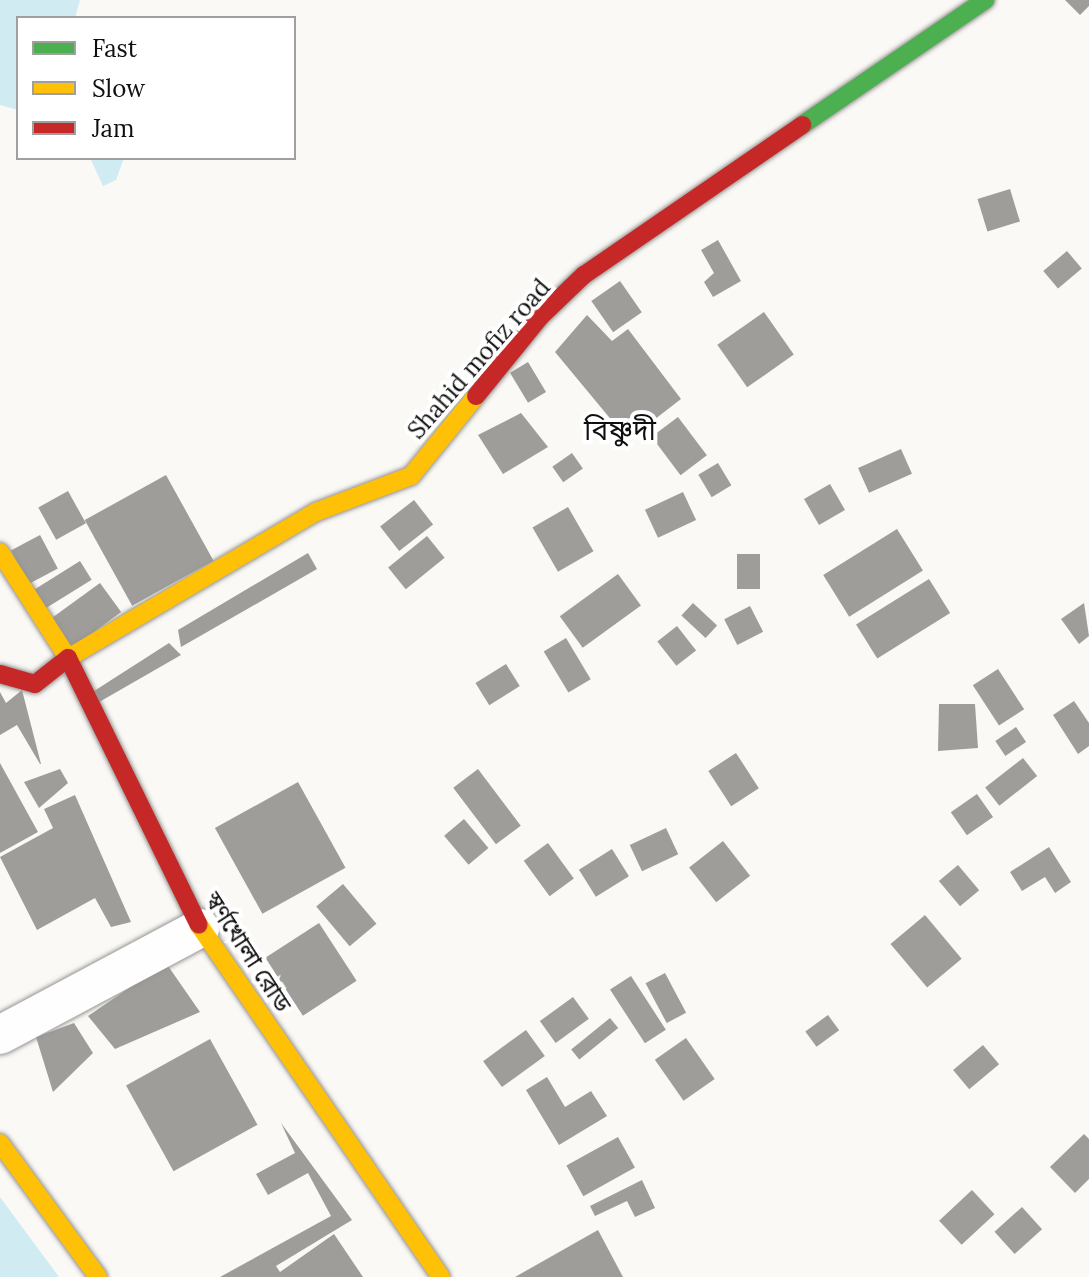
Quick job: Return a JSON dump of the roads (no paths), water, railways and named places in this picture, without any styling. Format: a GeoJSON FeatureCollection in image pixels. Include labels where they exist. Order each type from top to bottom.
{"type":"FeatureCollection","features":[{"type":"Feature","properties":{"kind":"street","name":"Shahid mofiz road"},"geometry":{"type":"LineString","coordinates":[[68,658],[316,512],[411,476],[540,317],[584,275],[985,0]]}},
{"type":"Feature","properties":{"kind":"street","name":"স্বর্ণখোলা রোড"},"geometry":{"type":"LineString","coordinates":[[0,552],[68,658],[200,928],[441,1277]]}},
{"type":"Feature","properties":{"kind":"street"},"geometry":{"type":"LineString","coordinates":[[0,674],[35,684],[68,658]]}},
{"type":"Feature","properties":{"kind":"street"},"geometry":{"type":"LineString","coordinates":[[0,1035],[200,928]]}},
{"type":"Feature","properties":{"kind":"street"},"geometry":{"type":"LineString","coordinates":[[0,1143],[98,1277]]}},
{"type":"Feature","properties":{"kind":"water"},"geometry":{"type":"Polygon","coordinates":[[[0,0],[80,0],[76,16],[16,16],[16,109],[0,105],[0,0]]]}},
{"type":"Feature","properties":{"kind":"water"},"geometry":{"type":"Polygon","coordinates":[[[91,160],[123,160],[116,180],[103,186],[91,160]]]}},
{"type":"Feature","properties":{"kind":"water"},"geometry":{"type":"Polygon","coordinates":[[[0,1197],[59,1277],[0,1277],[0,1197]]]}},
{"type":"Feature","properties":{"kind":"district","name":"বিষ্ণুদী"},"geometry":{"type":"Point","coordinates":[620,430]}}]}
